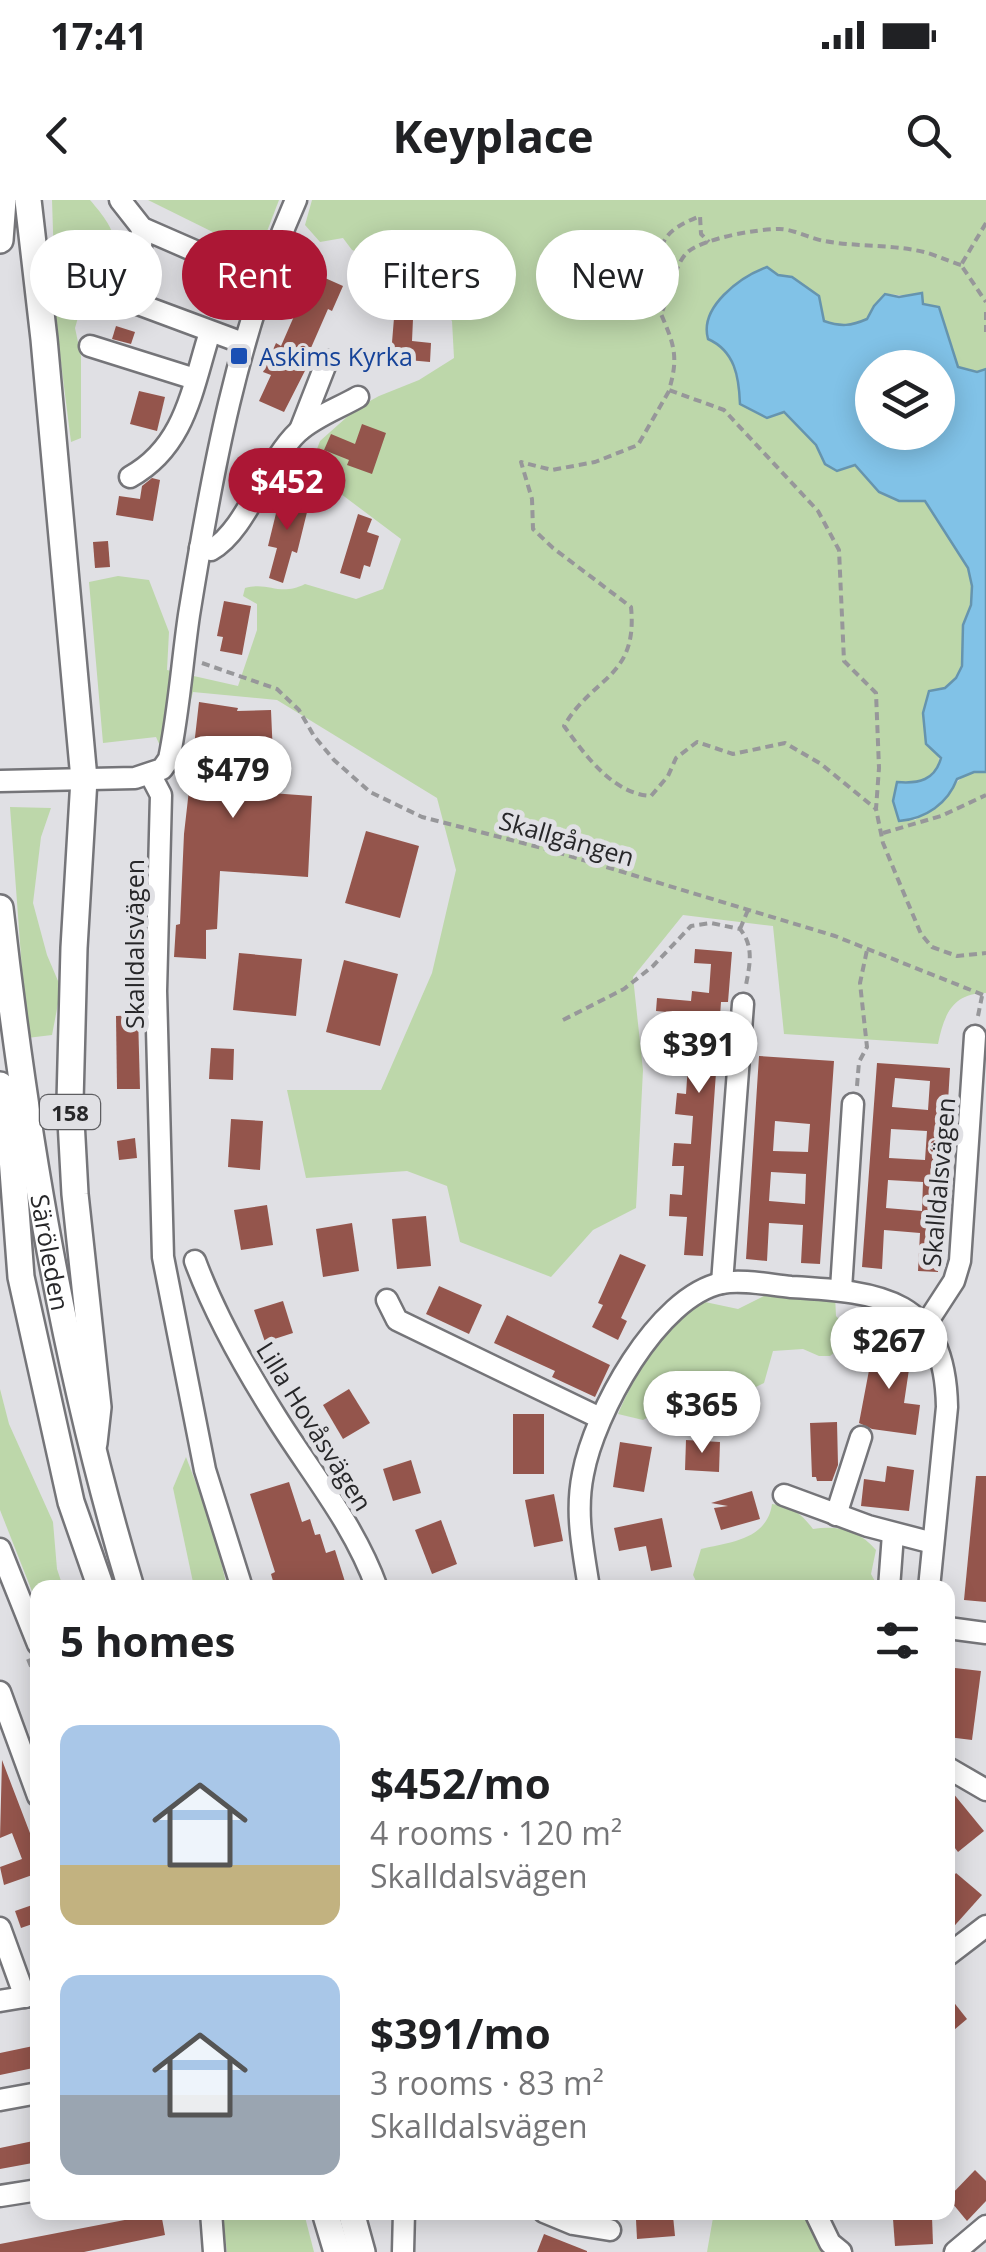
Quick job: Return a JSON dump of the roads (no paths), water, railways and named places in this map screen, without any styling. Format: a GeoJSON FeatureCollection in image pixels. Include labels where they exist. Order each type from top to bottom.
{"type":"FeatureCollection","features":[{"type":"Feature","properties":{"kind":"main road"},"geometry":{"type":"LineString","coordinates":[[0,240],[3,200]]}},
{"type":"Feature","properties":{"kind":"main road","name":"158"},"geometry":{"type":"LineString","coordinates":[[28,200],[84,779],[70,1102],[75,1194],[98,1407],[94,1443]]}},
{"type":"Feature","properties":{"kind":"main road","name":"Säröleden"},"geometry":{"type":"LineString","coordinates":[[0,908],[48,1253],[129,1580]]}},
{"type":"Feature","properties":{"kind":"main road","name":"Säröleden"},"geometry":{"type":"LineString","coordinates":[[0,1085],[12,1157],[21,1277],[71,1502],[98,1580]]}},
{"type":"Feature","properties":{"kind":"main road","name":"158"},"geometry":{"type":"LineString","coordinates":[[0,1212],[21,1277]]}},
{"type":"Feature","properties":{"kind":"main road"},"geometry":{"type":"LineString","coordinates":[[327,2220],[337,2252]]}},
{"type":"Feature","properties":{"kind":"main road"},"geometry":{"type":"LineString","coordinates":[[353,2220],[362,2252]]}},
{"type":"Feature","properties":{"kind":"street"},"geometry":{"type":"LineString","coordinates":[[120,200],[142,228],[182,246]]}},
{"type":"Feature","properties":{"kind":"street"},"geometry":{"type":"LineString","coordinates":[[284,230],[296,200]]}},
{"type":"Feature","properties":{"kind":"street"},"geometry":{"type":"LineString","coordinates":[[142,228],[138,304],[243,343]]}},
{"type":"Feature","properties":{"kind":"street"},"geometry":{"type":"LineString","coordinates":[[0,781],[135,778],[162,769],[168,759],[226,408],[251,320]]}},
{"type":"Feature","properties":{"kind":"street"},"geometry":{"type":"LineString","coordinates":[[130,477],[154,464],[168,445],[190,403],[210,332]]}},
{"type":"Feature","properties":{"kind":"street"},"geometry":{"type":"LineString","coordinates":[[90,346],[195,378]]}},
{"type":"Feature","properties":{"kind":"street"},"geometry":{"type":"LineString","coordinates":[[300,430],[327,361]]}},
{"type":"Feature","properties":{"kind":"street"},"geometry":{"type":"LineString","coordinates":[[200,548],[211,550],[222,542],[244,514],[279,454],[300,430],[358,397]]}},
{"type":"Feature","properties":{"kind":"street","name":"Skalldalsvägen"},"geometry":{"type":"LineString","coordinates":[[150,774],[162,795],[156,990],[160,1210],[168,1299],[205,1470],[239,1580]]}},
{"type":"Feature","properties":{"kind":"street"},"geometry":{"type":"LineString","coordinates":[[722,1283],[743,1004]]}},
{"type":"Feature","properties":{"kind":"street","name":"Skalldalsvägen"},"geometry":{"type":"LineString","coordinates":[[926,1324],[954,1282],[960,1261],[974,1036]]}},
{"type":"Feature","properties":{"kind":"street"},"geometry":{"type":"LineString","coordinates":[[841,1290],[853,1104]]}},
{"type":"Feature","properties":{"kind":"street","name":"Lilla Hovåsvägen"},"geometry":{"type":"LineString","coordinates":[[195,1261],[207,1294],[276,1418],[364,1553],[374,1580]]}},
{"type":"Feature","properties":{"kind":"street"},"geometry":{"type":"LineString","coordinates":[[588,1580],[578,1524],[580,1497],[600,1418],[672,1310],[722,1283],[873,1295],[926,1324],[940,1354],[946,1380],[930,1580]]}},
{"type":"Feature","properties":{"kind":"street"},"geometry":{"type":"LineString","coordinates":[[168,1299],[207,1294]]}},
{"type":"Feature","properties":{"kind":"street"},"geometry":{"type":"LineString","coordinates":[[386,1300],[397,1320],[600,1418]]}},
{"type":"Feature","properties":{"kind":"street"},"geometry":{"type":"LineString","coordinates":[[836,1515],[860,1437]]}},
{"type":"Feature","properties":{"kind":"street"},"geometry":{"type":"LineString","coordinates":[[784,1495],[893,1534],[933,1543]]}},
{"type":"Feature","properties":{"kind":"street"},"geometry":{"type":"LineString","coordinates":[[890,1580],[893,1534]]}},
{"type":"Feature","properties":{"kind":"street"},"geometry":{"type":"LineString","coordinates":[[0,1549],[30,1627]]}},
{"type":"Feature","properties":{"kind":"street"},"geometry":{"type":"LineString","coordinates":[[0,1619],[23,1613]]}},
{"type":"Feature","properties":{"kind":"street"},"geometry":{"type":"LineString","coordinates":[[955,1629],[986,1633]]}},
{"type":"Feature","properties":{"kind":"street"},"geometry":{"type":"LineString","coordinates":[[0,1692],[30,1774]]}},
{"type":"Feature","properties":{"kind":"street"},"geometry":{"type":"LineString","coordinates":[[955,1772],[986,1790]]}},
{"type":"Feature","properties":{"kind":"street"},"geometry":{"type":"LineString","coordinates":[[955,1949],[986,1926]]}},
{"type":"Feature","properties":{"kind":"street"},"geometry":{"type":"LineString","coordinates":[[0,1928],[30,1994]]}},
{"type":"Feature","properties":{"kind":"street"},"geometry":{"type":"LineString","coordinates":[[0,2001],[30,1996]]}},
{"type":"Feature","properties":{"kind":"street"},"geometry":{"type":"LineString","coordinates":[[0,2100],[30,2094]]}},
{"type":"Feature","properties":{"kind":"street"},"geometry":{"type":"LineString","coordinates":[[0,2196],[30,2191]]}},
{"type":"Feature","properties":{"kind":"street"},"geometry":{"type":"LineString","coordinates":[[212,2220],[214,2252]]}},
{"type":"Feature","properties":{"kind":"street"},"geometry":{"type":"LineString","coordinates":[[403,2252],[404,2220]]}},
{"type":"Feature","properties":{"kind":"street"},"geometry":{"type":"LineString","coordinates":[[563,2220],[610,2230]]}},
{"type":"Feature","properties":{"kind":"street"},"geometry":{"type":"LineString","coordinates":[[819,2220],[830,2243],[841,2252]]}},
{"type":"Feature","properties":{"kind":"street"},"geometry":{"type":"LineString","coordinates":[[955,2252],[986,2226]]}},
{"type":"Feature","properties":{"kind":"water"},"geometry":{"type":"Polygon","coordinates":[[[767,267],[778,275],[792,277],[819,296],[824,321],[836,324],[867,319],[885,294],[899,297],[922,293],[923,304],[939,307],[953,350],[855,350],[855,450],[955,450],[955,358],[958,367],[977,372],[986,369],[986,772],[957,779],[942,802],[918,817],[899,821],[893,801],[897,782],[925,779],[935,771],[941,758],[926,744],[923,713],[929,691],[945,688],[962,666],[963,625],[971,605],[968,568],[925,501],[899,501],[879,492],[855,465],[837,471],[825,464],[816,445],[784,412],[767,418],[740,404],[734,366],[724,350],[708,339],[707,327],[716,305],[734,286],[767,267]]]}},
{"type":"Feature","properties":{"kind":"place","name":"Askims Kyrka"},"geometry":{"type":"Point","coordinates":[239,356]}}]}
